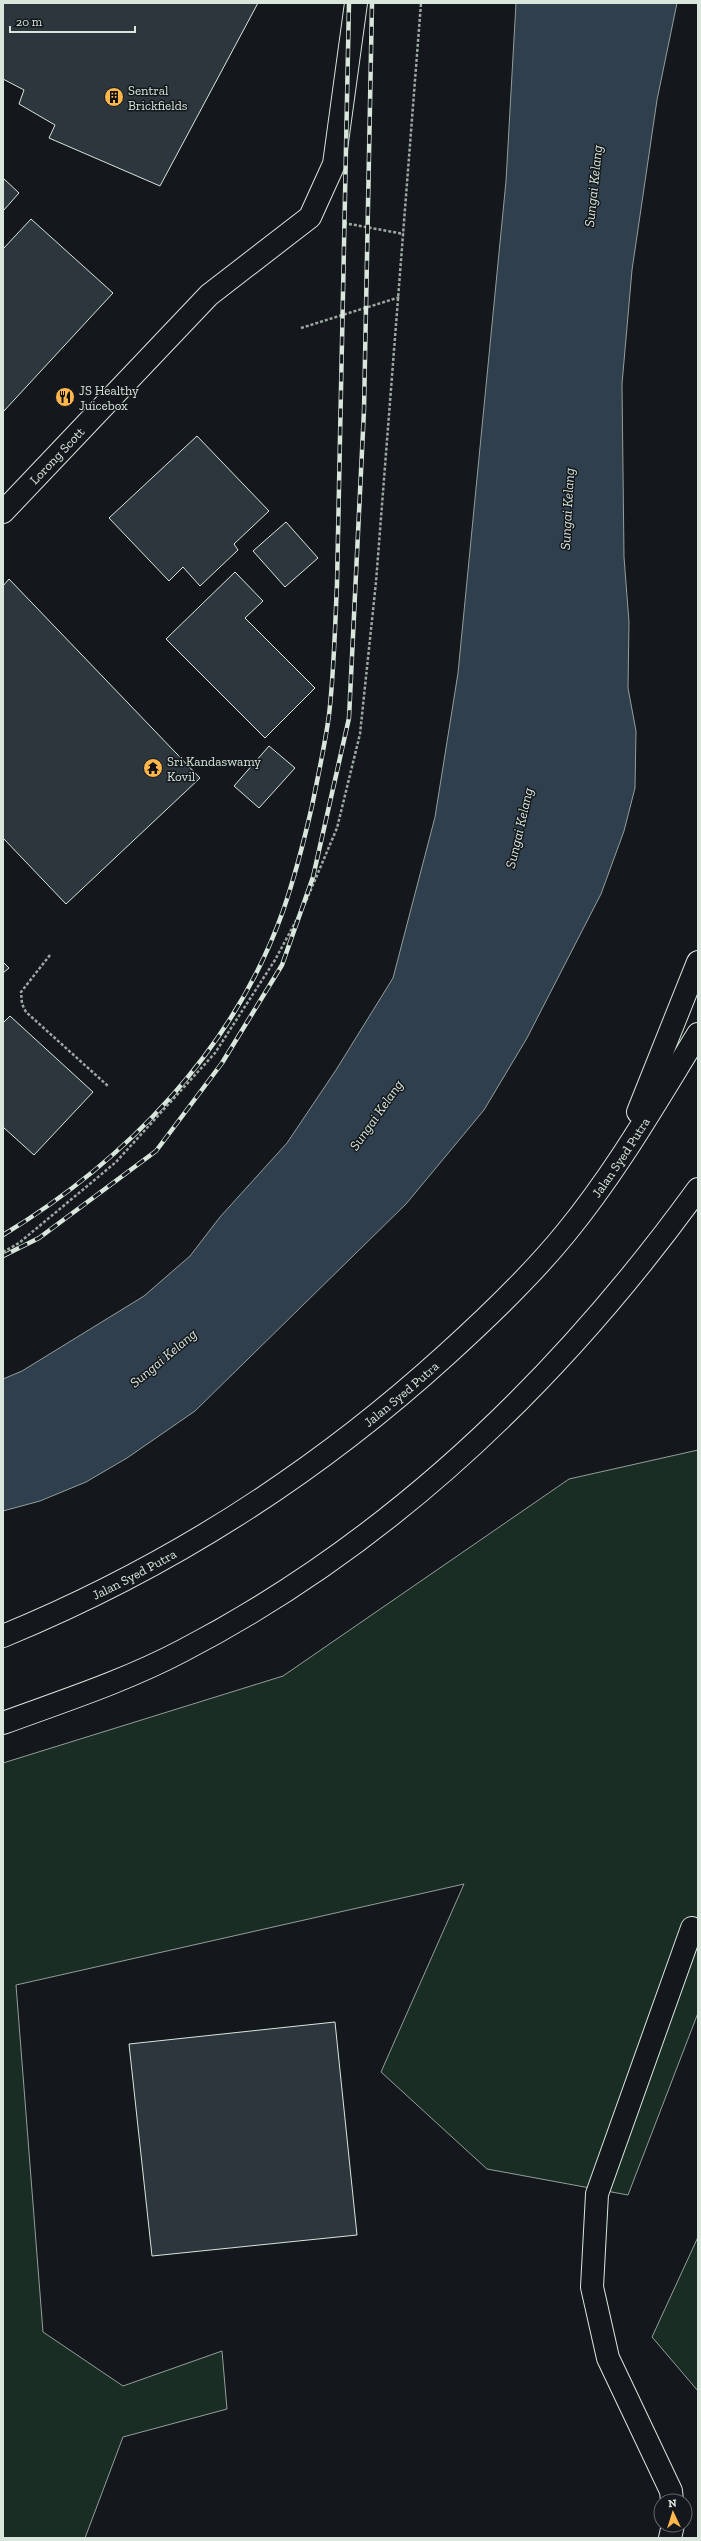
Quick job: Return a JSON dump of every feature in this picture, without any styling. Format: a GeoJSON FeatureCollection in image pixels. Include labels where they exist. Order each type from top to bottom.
{"type":"FeatureCollection","features":[{"type":"Feature","properties":{"kind":"main road"},"geometry":{"type":"LineString","coordinates":[[310,217],[334,164],[356,3]]}},
{"type":"Feature","properties":{"kind":"main road","name":"Lorong Scott"},"geometry":{"type":"LineString","coordinates":[[3,512],[209,295],[310,217]]}},
{"type":"Feature","properties":{"kind":"main road"},"geometry":{"type":"LineString","coordinates":[[616,1165],[698,962]]}},
{"type":"Feature","properties":{"kind":"main road","name":"Jalan Syed Putra"},"geometry":{"type":"LineString","coordinates":[[3,1636],[137,1575],[213,1531],[273,1492],[357,1432],[419,1380],[527,1277],[566,1234],[616,1165],[698,1034]]}},
{"type":"Feature","properties":{"kind":"main road"},"geometry":{"type":"LineString","coordinates":[[3,1723],[86,1693],[179,1652],[262,1607],[314,1574],[374,1530],[434,1480],[479,1439],[583,1334],[654,1250],[698,1189]]}},
{"type":"Feature","properties":{"kind":"main road"},"geometry":{"type":"LineString","coordinates":[[671,2493],[608,2358],[592,2287],[593,2240],[597,2194],[692,1928]]}},
{"type":"Feature","properties":{"kind":"path"},"geometry":{"type":"LineString","coordinates":[[3,1252],[20,1242],[116,1162],[215,1053],[275,960],[304,906],[337,828],[360,734],[377,574],[400,297],[421,3]]}},
{"type":"Feature","properties":{"kind":"path"},"geometry":{"type":"LineString","coordinates":[[310,217],[404,234]]}},
{"type":"Feature","properties":{"kind":"path"},"geometry":{"type":"LineString","coordinates":[[301,328],[400,297]]}},
{"type":"Feature","properties":{"kind":"path"},"geometry":{"type":"LineString","coordinates":[[50,955],[21,992],[22,1004],[26,1012],[108,1086]]}},
{"type":"Feature","properties":{"kind":"green space"},"geometry":{"type":"Polygon","coordinates":[[[698,1450],[698,2013],[628,2195],[487,2169],[381,2072],[464,1884],[16,1985],[43,2332],[123,2386],[222,2351],[227,2409],[123,2437],[85,2538],[3,2538],[3,1763],[283,1676],[569,1479],[698,1450]]]}},
{"type":"Feature","properties":{"kind":"green space"},"geometry":{"type":"Polygon","coordinates":[[[698,2237],[698,2391],[652,2337],[698,2237]]]}},
{"type":"Feature","properties":{"kind":"water","name":"Sungai Kelang"},"geometry":{"type":"Polygon","coordinates":[[[516,3],[677,3],[657,100],[632,270],[622,384],[624,557],[629,622],[628,688],[636,731],[635,788],[624,831],[601,894],[527,1038],[484,1110],[406,1204],[195,1411],[127,1458],[86,1482],[40,1501],[3,1511],[3,1379],[22,1371],[144,1296],[190,1256],[220,1217],[287,1143],[336,1070],[393,978],[435,817],[458,673],[506,181],[516,3]]]}},
{"type":"Feature","properties":{"kind":"building","name":"Sentral Brickfields"},"geometry":{"type":"Polygon","coordinates":[[[3,3],[258,3],[160,186],[49,138],[55,125],[19,104],[24,90],[3,79],[3,3]]]}},
{"type":"Feature","properties":{"kind":"building"},"geometry":{"type":"Polygon","coordinates":[[[3,178],[19,193],[3,211],[3,178]]]}},
{"type":"Feature","properties":{"kind":"building"},"geometry":{"type":"Polygon","coordinates":[[[31,219],[113,293],[3,412],[3,249],[31,219]]]}},
{"type":"Feature","properties":{"kind":"building"},"geometry":{"type":"Polygon","coordinates":[[[197,436],[269,511],[234,544],[238,550],[200,586],[183,567],[169,581],[109,518],[197,436]]]}},
{"type":"Feature","properties":{"kind":"building"},"geometry":{"type":"Polygon","coordinates":[[[286,522],[318,558],[285,587],[253,551],[286,522]]]}},
{"type":"Feature","properties":{"kind":"building"},"geometry":{"type":"Polygon","coordinates":[[[235,572],[263,601],[245,618],[315,688],[265,738],[166,639],[235,572]]]}},
{"type":"Feature","properties":{"kind":"building"},"geometry":{"type":"Polygon","coordinates":[[[9,579],[200,778],[66,904],[3,838],[3,586],[9,579]]]}},
{"type":"Feature","properties":{"kind":"building"},"geometry":{"type":"Polygon","coordinates":[[[269,746],[295,768],[259,808],[234,786],[269,746]]]}},
{"type":"Feature","properties":{"kind":"building"},"geometry":{"type":"Polygon","coordinates":[[[3,962],[9,968],[3,973],[3,962]]]}},
{"type":"Feature","properties":{"kind":"building"},"geometry":{"type":"Polygon","coordinates":[[[10,1016],[93,1092],[34,1155],[3,1127],[3,1023],[10,1016]]]}},
{"type":"Feature","properties":{"kind":"building"},"geometry":{"type":"Polygon","coordinates":[[[335,2022],[357,2235],[152,2256],[129,2044],[335,2022]]]}},
{"type":"Feature","properties":{"kind":"railway"},"geometry":{"type":"LineString","coordinates":[[3,1235],[49,1205],[92,1172],[133,1136],[171,1097],[206,1054],[236,1009],[262,961],[283,911],[295,872],[312,806],[331,699],[337,584],[349,3]]}},
{"type":"Feature","properties":{"kind":"railway"},"geometry":{"type":"LineString","coordinates":[[3,1256],[39,1238],[156,1151],[222,1063],[282,965],[313,877],[349,718],[364,410],[372,3]]}},
{"type":"Feature","properties":{"kind":"place","name":"Sentral Brickfields"},"geometry":{"type":"Point","coordinates":[114,97]}},
{"type":"Feature","properties":{"kind":"place","name":"JS Healthy Juicebox"},"geometry":{"type":"Point","coordinates":[65,397]}},
{"type":"Feature","properties":{"kind":"place","name":"Sri Kandaswamy Kovil"},"geometry":{"type":"Point","coordinates":[153,768]}}]}
